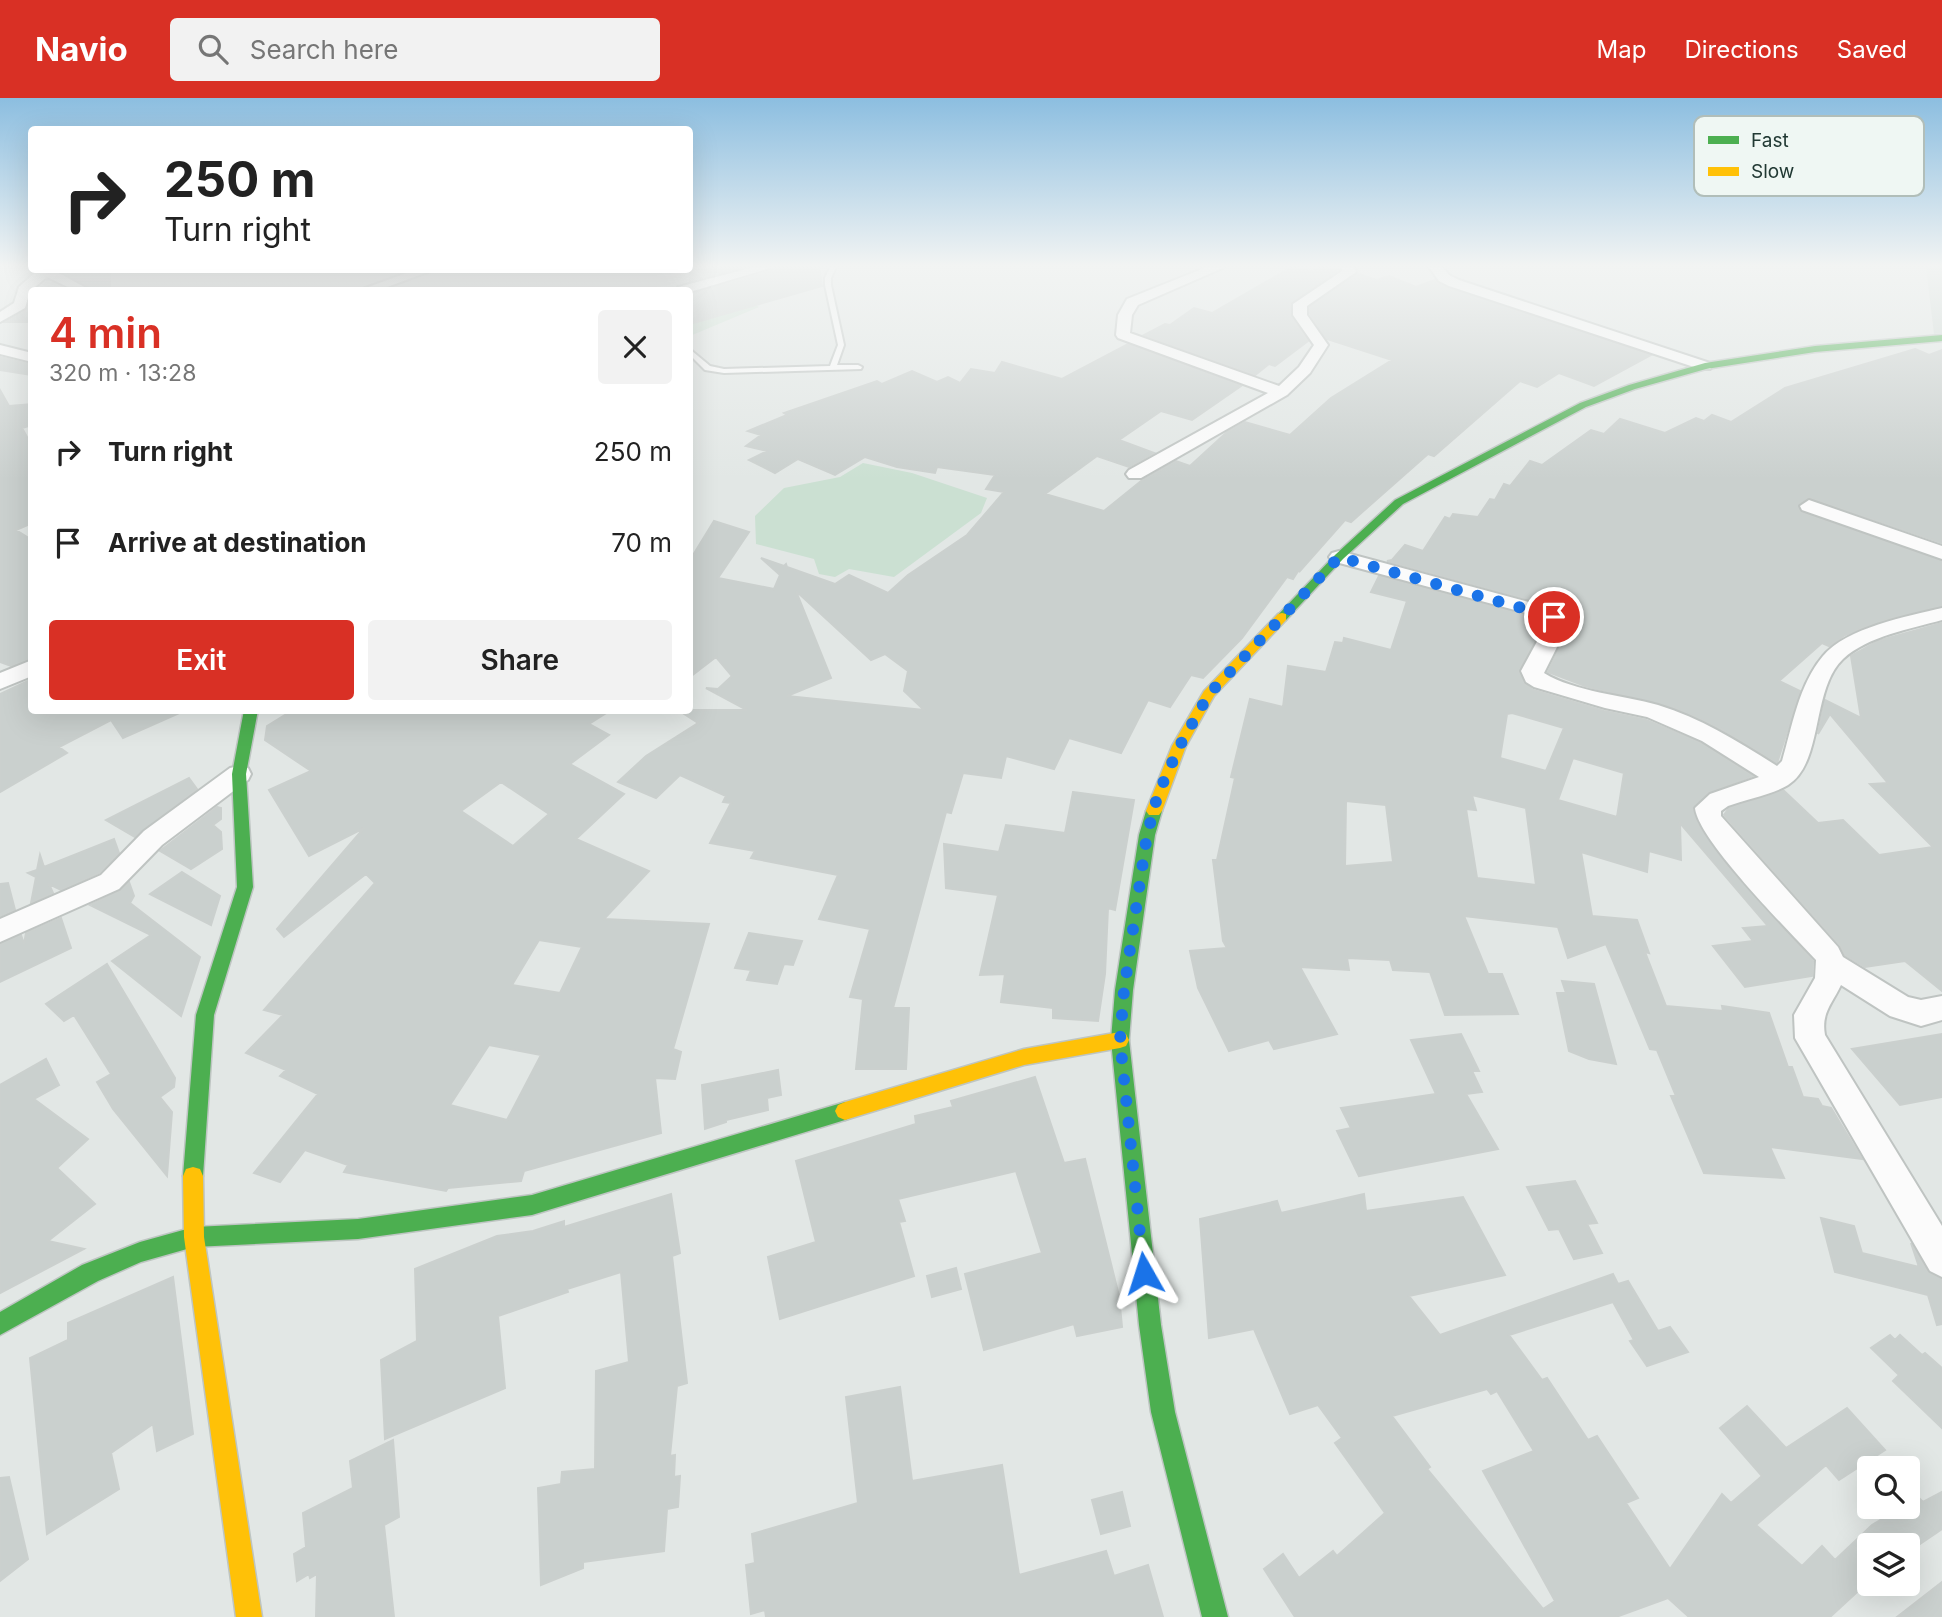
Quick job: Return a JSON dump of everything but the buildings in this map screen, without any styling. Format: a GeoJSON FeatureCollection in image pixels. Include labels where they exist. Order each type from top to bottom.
{"type":"FeatureCollection","features":[{"type":"Feature","properties":{"kind":"street"},"geometry":{"type":"LineString","coordinates":[[1131,338],[1281,392]]}},
{"type":"Feature","properties":{"kind":"street"},"geometry":{"type":"LineString","coordinates":[[1135,474],[1281,392],[1305,370],[1321,345],[1316,338]]}},
{"type":"Feature","properties":{"kind":"street"},"geometry":{"type":"LineString","coordinates":[[1620,338],[1705,366]]}},
{"type":"Feature","properties":{"kind":"street"},"geometry":{"type":"LineString","coordinates":[[1215,1617],[1163,1412],[1150,1325],[1120,1040],[1124,990],[1147,835],[1158,794],[1179,747],[1209,694],[1339,557],[1399,502],[1583,405],[1632,387],[1705,366],[1815,349],[1942,338]]}},
{"type":"Feature","properties":{"kind":"street"},"geometry":{"type":"LineString","coordinates":[[0,349],[28,357]]}},
{"type":"Feature","properties":{"kind":"street"},"geometry":{"type":"LineString","coordinates":[[1809,506],[1942,553]]}},
{"type":"Feature","properties":{"kind":"street"},"geometry":{"type":"LineString","coordinates":[[1339,557],[1554,617],[1558,625],[1532,671],[1534,677],[1542,682],[1613,703],[1653,711],[1710,735],[1780,779]]}},
{"type":"Feature","properties":{"kind":"street"},"geometry":{"type":"LineString","coordinates":[[1942,614],[1888,631],[1834,654],[1820,677],[1793,764],[1780,779],[1719,800],[1709,807],[1709,818],[1732,848],[1818,942],[1834,966],[1900,1007],[1922,1013],[1942,1008]]}},
{"type":"Feature","properties":{"kind":"street"},"geometry":{"type":"LineString","coordinates":[[0,682],[28,669]]}},
{"type":"Feature","properties":{"kind":"street"},"geometry":{"type":"LineString","coordinates":[[249,1617],[194,1237],[193,1159],[205,1016],[245,887],[239,774],[250,714]]}},
{"type":"Feature","properties":{"kind":"street"},"geometry":{"type":"LineString","coordinates":[[0,932],[110,881],[153,838],[239,774]]}},
{"type":"Feature","properties":{"kind":"street"},"geometry":{"type":"LineString","coordinates":[[1834,966],[1832,975],[1809,1013],[1810,1038],[1942,1259]]}},
{"type":"Feature","properties":{"kind":"street"},"geometry":{"type":"LineString","coordinates":[[0,1324],[90,1273],[140,1252],[194,1237],[358,1229],[533,1205],[1024,1057],[1120,1040]]}},
{"type":"Feature","properties":{"kind":"lane"},"geometry":{"type":"LineString","coordinates":[[833,368],[841,345],[839,338]]}},
{"type":"Feature","properties":{"kind":"lane"},"geometry":{"type":"LineString","coordinates":[[693,355],[708,368],[724,371],[858,367]]}},
{"type":"Feature","properties":{"kind":"green space"},"geometry":{"type":"Polygon","coordinates":[[[863,463],[912,473],[987,498],[981,513],[894,577],[849,569],[835,577],[819,574],[814,559],[756,544],[755,516],[784,488],[840,477],[863,463]]]}},
{"type":"Feature","properties":{"kind":"traffic: fast"},"geometry":{"type":"LineString","coordinates":[[1282,617],[1339,557],[1399,502],[1583,405],[1632,387],[1705,366],[1815,349],[1942,338]]}},
{"type":"Feature","properties":{"kind":"traffic: fast"},"geometry":{"type":"LineString","coordinates":[[193,1176],[205,1015],[245,887],[239,774],[250,714]]}},
{"type":"Feature","properties":{"kind":"traffic: fast"},"geometry":{"type":"LineString","coordinates":[[1154,811],[1147,835],[1124,990],[1120,1040],[1150,1325],[1163,1412],[1215,1617]]}},
{"type":"Feature","properties":{"kind":"traffic: fast"},"geometry":{"type":"LineString","coordinates":[[0,1324],[90,1273],[140,1252],[194,1237],[358,1229],[532,1205],[845,1111]]}},
{"type":"Feature","properties":{"kind":"traffic: slow"},"geometry":{"type":"LineString","coordinates":[[1154,811],[1179,746],[1209,694],[1282,617]]}},
{"type":"Feature","properties":{"kind":"traffic: slow"},"geometry":{"type":"LineString","coordinates":[[845,1111],[1024,1057],[1120,1040]]}},
{"type":"Feature","properties":{"kind":"traffic: slow"},"geometry":{"type":"LineString","coordinates":[[193,1176],[194,1237],[249,1617]]}},
{"type":"Feature","properties":{"kind":"route"},"geometry":{"type":"LineString","coordinates":[[1144,1273],[1120,1040],[1124,990],[1147,835],[1158,794],[1179,747],[1209,694],[1339,557],[1554,617]]}}]}
